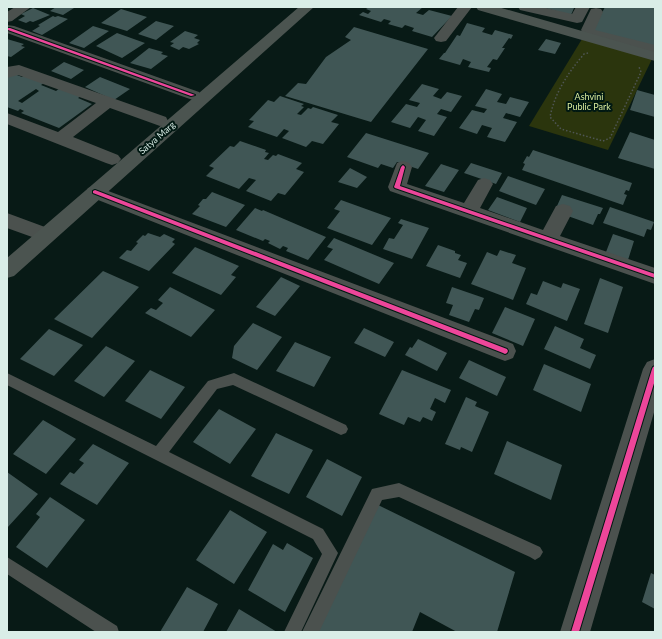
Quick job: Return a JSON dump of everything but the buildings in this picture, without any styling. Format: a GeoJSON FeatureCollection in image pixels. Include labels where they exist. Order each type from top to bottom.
{"type":"FeatureCollection","features":[{"type":"Feature","properties":{"kind":"main road","name":"Satya Marg"},"geometry":{"type":"LineString","coordinates":[[7,270],[39,232],[112,159],[248,49],[293,7]]}},
{"type":"Feature","properties":{"kind":"main road","name":"Satya Marg"},"geometry":{"type":"LineString","coordinates":[[7,252],[39,232],[95,192],[307,7]]}},
{"type":"Feature","properties":{"kind":"main road"},"geometry":{"type":"LineString","coordinates":[[490,8],[564,24],[655,57]]}},
{"type":"Feature","properties":{"kind":"street"},"geometry":{"type":"LineString","coordinates":[[24,7],[8,23],[193,95]]}},
{"type":"Feature","properties":{"kind":"street"},"geometry":{"type":"LineString","coordinates":[[441,38],[465,7]]}},
{"type":"Feature","properties":{"kind":"street"},"geometry":{"type":"LineString","coordinates":[[525,7],[564,24],[590,10]]}},
{"type":"Feature","properties":{"kind":"street"},"geometry":{"type":"LineString","coordinates":[[590,10],[588,30],[590,33],[607,40],[655,49]]}},
{"type":"Feature","properties":{"kind":"street"},"geometry":{"type":"LineString","coordinates":[[7,74],[11,71],[19,70],[160,121]]}},
{"type":"Feature","properties":{"kind":"street"},"geometry":{"type":"LineString","coordinates":[[60,139],[108,102]]}},
{"type":"Feature","properties":{"kind":"street"},"geometry":{"type":"LineString","coordinates":[[7,118],[112,159]]}},
{"type":"Feature","properties":{"kind":"street"},"geometry":{"type":"LineString","coordinates":[[403,167],[397,187],[655,276]]}},
{"type":"Feature","properties":{"kind":"street"},"geometry":{"type":"LineString","coordinates":[[468,212],[484,184]]}},
{"type":"Feature","properties":{"kind":"street"},"geometry":{"type":"LineString","coordinates":[[95,192],[505,351]]}},
{"type":"Feature","properties":{"kind":"street"},"geometry":{"type":"LineString","coordinates":[[548,239],[563,211]]}},
{"type":"Feature","properties":{"kind":"street"},"geometry":{"type":"LineString","coordinates":[[7,220],[39,232]]}},
{"type":"Feature","properties":{"kind":"street"},"geometry":{"type":"LineString","coordinates":[[575,632],[650,404],[655,369]]}},
{"type":"Feature","properties":{"kind":"lane"},"geometry":{"type":"LineString","coordinates":[[158,455],[213,385],[234,379],[341,429]]}},
{"type":"Feature","properties":{"kind":"lane"},"geometry":{"type":"LineString","coordinates":[[7,380],[318,534],[330,553],[292,632]]}},
{"type":"Feature","properties":{"kind":"lane"},"geometry":{"type":"LineString","coordinates":[[310,632],[377,494],[399,490],[535,552]]}},
{"type":"Feature","properties":{"kind":"lane"},"geometry":{"type":"LineString","coordinates":[[7,565],[111,632]]}},
{"type":"Feature","properties":{"kind":"path"},"geometry":{"type":"LineString","coordinates":[[590,52],[584,54],[563,80],[552,105],[550,117],[561,129],[603,140],[610,138],[640,72],[639,67]]}},
{"type":"Feature","properties":{"kind":"green space","name":"Ashvini Public Park"},"geometry":{"type":"Polygon","coordinates":[[[582,39],[652,59],[608,150],[529,126],[582,39]]]}},
{"type":"Feature","properties":{"kind":"cycle path"},"geometry":{"type":"LineString","coordinates":[[9,29],[193,95]]}},
{"type":"Feature","properties":{"kind":"cycle path"},"geometry":{"type":"LineString","coordinates":[[403,167],[397,187],[655,276]]}},
{"type":"Feature","properties":{"kind":"cycle path"},"geometry":{"type":"LineString","coordinates":[[95,192],[505,351]]}},
{"type":"Feature","properties":{"kind":"cycle path"},"geometry":{"type":"LineString","coordinates":[[575,632],[655,369]]}}]}
